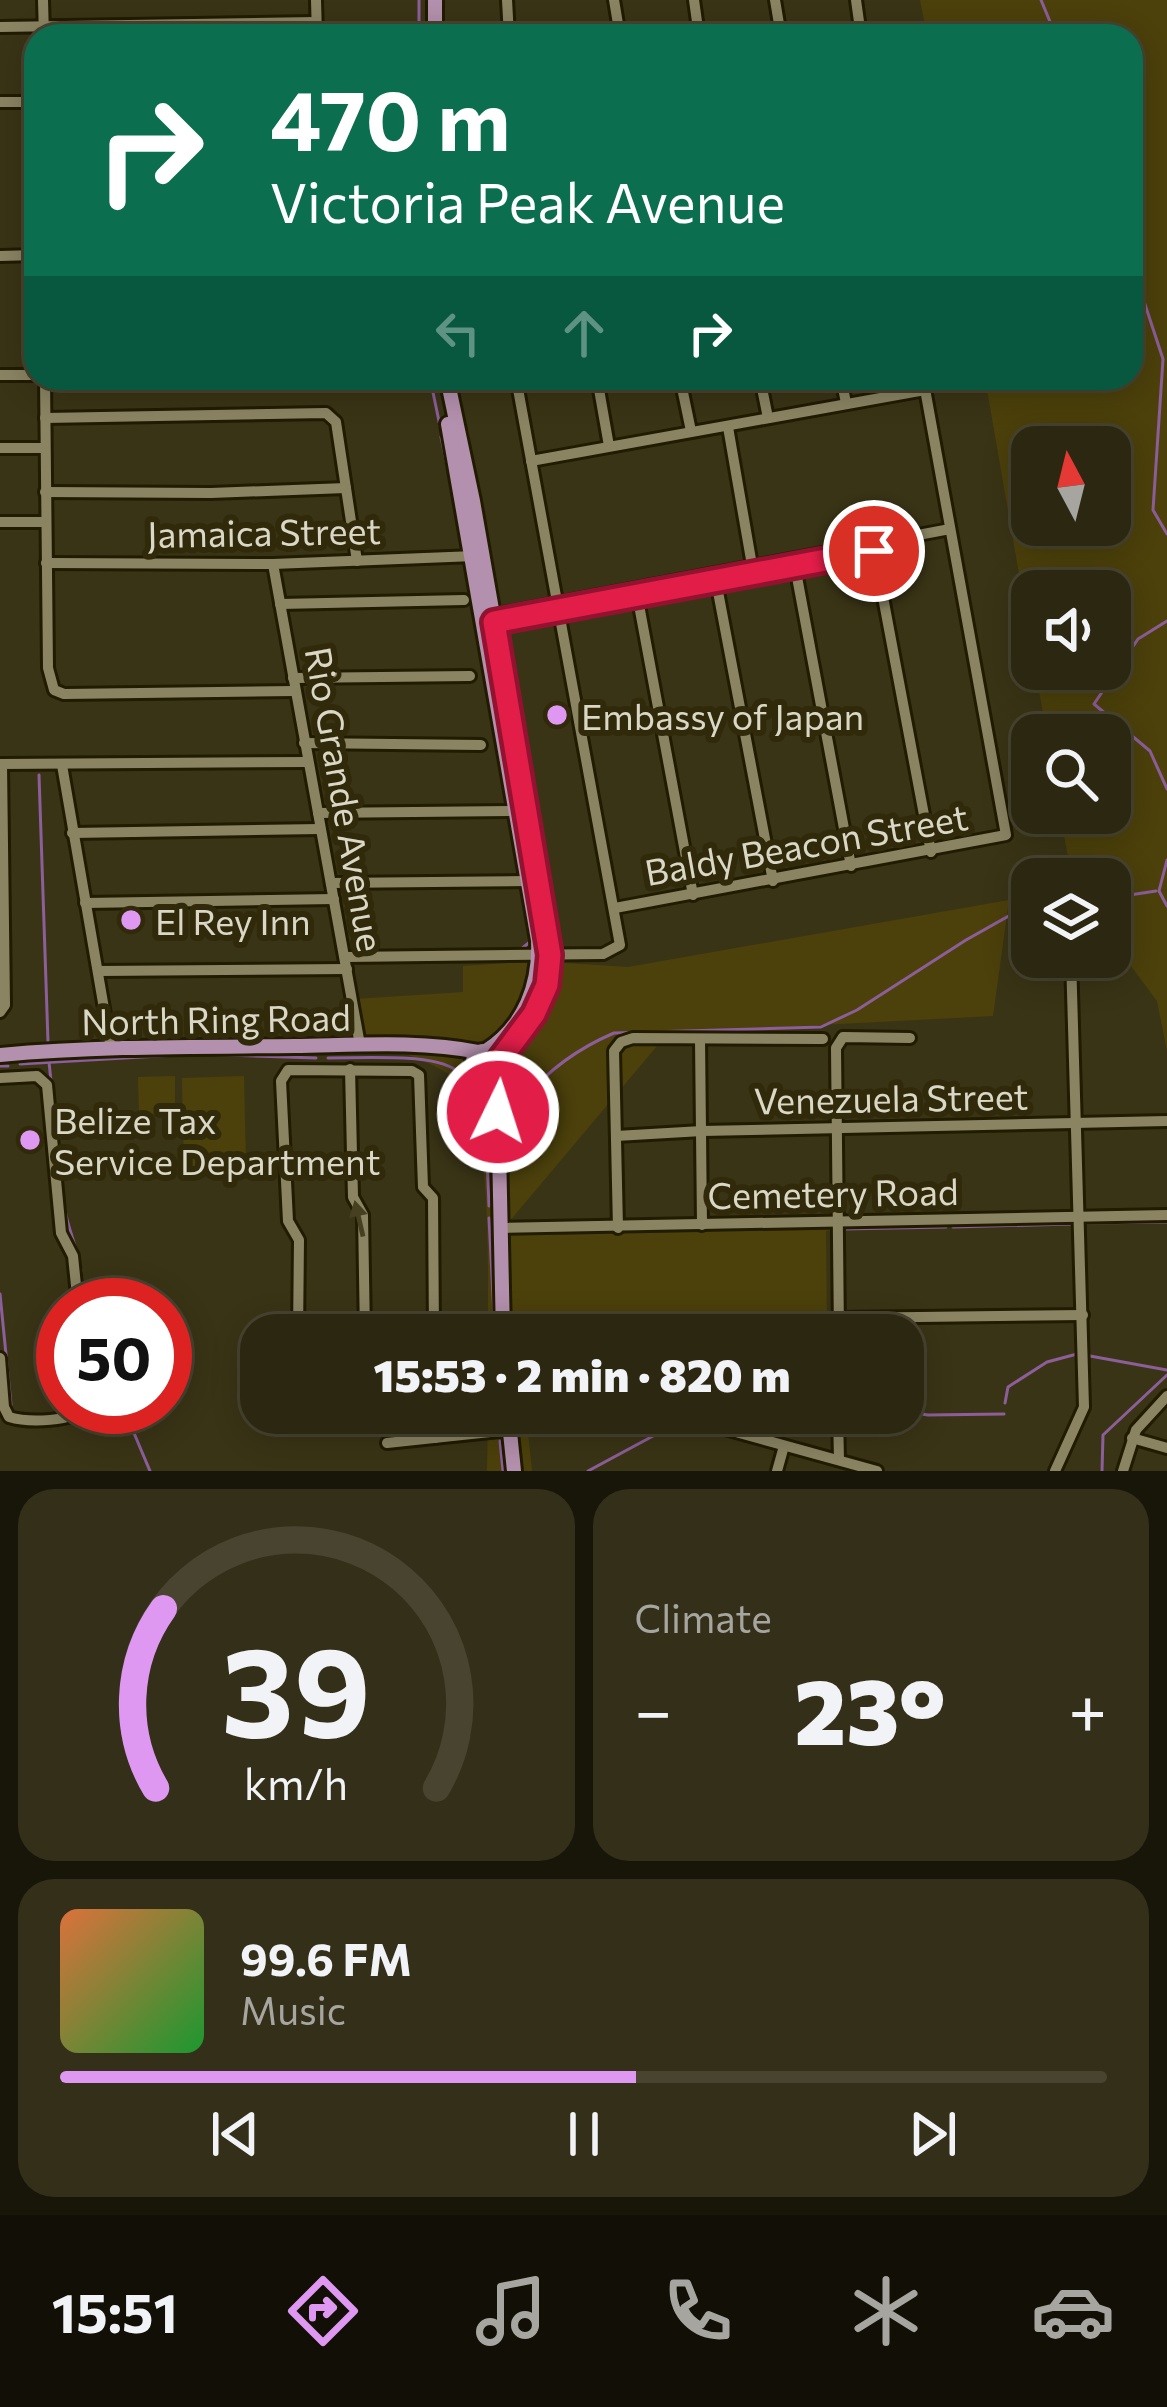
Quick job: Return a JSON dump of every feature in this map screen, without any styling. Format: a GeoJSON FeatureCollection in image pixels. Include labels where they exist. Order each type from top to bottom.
{"type":"FeatureCollection","features":[{"type":"Feature","properties":{"kind":"main road"},"geometry":{"type":"LineString","coordinates":[[446,390],[545,955],[529,1011],[485,1062],[498,1112],[502,1314]]}},
{"type":"Feature","properties":{"kind":"main road"},"geometry":{"type":"LineString","coordinates":[[513,758],[528,881],[545,955]]}},
{"type":"Feature","properties":{"kind":"main road","name":"North Ring Road"},"geometry":{"type":"LineString","coordinates":[[7,1055],[360,1045],[434,1047],[485,1062]]}},
{"type":"Feature","properties":{"kind":"main road"},"geometry":{"type":"LineString","coordinates":[[509,1434],[514,1471]]}},
{"type":"Feature","properties":{"kind":"street"},"geometry":{"type":"LineString","coordinates":[[45,390],[48,668],[54,691],[470,676]]}},
{"type":"Feature","properties":{"kind":"street"},"geometry":{"type":"LineString","coordinates":[[98,971],[612,953],[621,939],[616,908],[518,390]]}},
{"type":"Feature","properties":{"kind":"street"},"geometry":{"type":"LineString","coordinates":[[599,390],[609,446]]}},
{"type":"Feature","properties":{"kind":"street"},"geometry":{"type":"LineString","coordinates":[[682,390],[691,431]]}},
{"type":"Feature","properties":{"kind":"street"},"geometry":{"type":"LineString","coordinates":[[762,390],[768,418]]}},
{"type":"Feature","properties":{"kind":"street"},"geometry":{"type":"LineString","coordinates":[[843,390],[845,404]]}},
{"type":"Feature","properties":{"kind":"street"},"geometry":{"type":"LineString","coordinates":[[531,461],[728,427],[900,390]]}},
{"type":"Feature","properties":{"kind":"street"},"geometry":{"type":"LineString","coordinates":[[488,620],[950,532],[925,390]]}},
{"type":"Feature","properties":{"kind":"street"},"geometry":{"type":"LineString","coordinates":[[45,418],[326,413],[336,422],[358,561]]}},
{"type":"Feature","properties":{"kind":"street"},"geometry":{"type":"LineString","coordinates":[[728,427],[753,570]]}},
{"type":"Feature","properties":{"kind":"street"},"geometry":{"type":"LineString","coordinates":[[0,448],[44,448]]}},
{"type":"Feature","properties":{"kind":"street"},"geometry":{"type":"LineString","coordinates":[[46,491],[211,493],[346,488]]}},
{"type":"Feature","properties":{"kind":"street"},"geometry":{"type":"LineString","coordinates":[[0,522],[46,522]]}},
{"type":"Feature","properties":{"kind":"street","name":"Baldy Beacon Street"},"geometry":{"type":"LineString","coordinates":[[616,908],[1006,835],[950,532]]}},
{"type":"Feature","properties":{"kind":"street"},"geometry":{"type":"LineString","coordinates":[[874,548],[931,852]]}},
{"type":"Feature","properties":{"kind":"street","name":"Jamaica Street"},"geometry":{"type":"LineString","coordinates":[[46,563],[273,564],[477,556]]}},
{"type":"Feature","properties":{"kind":"street","name":"Rio Grande Avenue"},"geometry":{"type":"LineString","coordinates":[[273,564],[360,1045]]}},
{"type":"Feature","properties":{"kind":"street"},"geometry":{"type":"LineString","coordinates":[[794,564],[851,866]]}},
{"type":"Feature","properties":{"kind":"street"},"geometry":{"type":"LineString","coordinates":[[715,579],[772,881]]}},
{"type":"Feature","properties":{"kind":"street"},"geometry":{"type":"LineString","coordinates":[[637,592],[693,895]]}},
{"type":"Feature","properties":{"kind":"street"},"geometry":{"type":"LineString","coordinates":[[280,604],[464,600]]}},
{"type":"Feature","properties":{"kind":"street"},"geometry":{"type":"LineString","coordinates":[[304,743],[481,745]]}},
{"type":"Feature","properties":{"kind":"street"},"geometry":{"type":"LineString","coordinates":[[0,1012],[5,1005],[1,764],[307,762]]}},
{"type":"Feature","properties":{"kind":"street"},"geometry":{"type":"LineString","coordinates":[[62,764],[111,1049]]}},
{"type":"Feature","properties":{"kind":"street"},"geometry":{"type":"LineString","coordinates":[[318,813],[514,812]]}},
{"type":"Feature","properties":{"kind":"street"},"geometry":{"type":"LineString","coordinates":[[72,833],[320,829]]}},
{"type":"Feature","properties":{"kind":"street"},"geometry":{"type":"LineString","coordinates":[[331,883],[528,881]]}},
{"type":"Feature","properties":{"kind":"street"},"geometry":{"type":"LineString","coordinates":[[85,903],[334,899]]}},
{"type":"Feature","properties":{"kind":"street"},"geometry":{"type":"LineString","coordinates":[[1055,1471],[1083,1413],[1072,978]]}},
{"type":"Feature","properties":{"kind":"street"},"geometry":{"type":"LineString","coordinates":[[839,1314],[838,1041],[843,1037],[910,1038]]}},
{"type":"Feature","properties":{"kind":"street"},"geometry":{"type":"LineString","coordinates":[[618,1228],[614,1051],[621,1042],[633,1038],[823,1040]]}},
{"type":"Feature","properties":{"kind":"street"},"geometry":{"type":"LineString","coordinates":[[700,1039],[702,1226]]}},
{"type":"Feature","properties":{"kind":"street"},"geometry":{"type":"LineString","coordinates":[[323,1046],[323,1070]]}},
{"type":"Feature","properties":{"kind":"street"},"geometry":{"type":"LineString","coordinates":[[7,1055],[15,1077]]}},
{"type":"Feature","properties":{"kind":"street"},"geometry":{"type":"LineString","coordinates":[[298,1314],[299,1240],[288,1221],[281,1081],[288,1070],[412,1070],[419,1075],[423,1187],[434,1198],[434,1314]]}},
{"type":"Feature","properties":{"kind":"street"},"geometry":{"type":"LineString","coordinates":[[350,1070],[353,1197],[363,1215],[365,1314]]}},
{"type":"Feature","properties":{"kind":"street"},"geometry":{"type":"LineString","coordinates":[[0,1078],[37,1076],[47,1085],[61,1233],[73,1256],[75,1278]]}},
{"type":"Feature","properties":{"kind":"street","name":"Venezuela Street"},"geometry":{"type":"LineString","coordinates":[[616,1136],[702,1130],[1167,1121]]}},
{"type":"Feature","properties":{"kind":"street","name":"Cemetery Road"},"geometry":{"type":"LineString","coordinates":[[500,1228],[1167,1215]]}},
{"type":"Feature","properties":{"kind":"street"},"geometry":{"type":"LineString","coordinates":[[924,1317],[1083,1315]]}},
{"type":"Feature","properties":{"kind":"street"},"geometry":{"type":"LineString","coordinates":[[0,1358],[4,1407],[10,1418],[36,1418]]}},
{"type":"Feature","properties":{"kind":"street"},"geometry":{"type":"LineString","coordinates":[[1123,1471],[1132,1438],[1167,1396]]}},
{"type":"Feature","properties":{"kind":"street"},"geometry":{"type":"LineString","coordinates":[[435,1434],[435,1438]]}},
{"type":"Feature","properties":{"kind":"street"},"geometry":{"type":"LineString","coordinates":[[388,1442],[472,1434]]}},
{"type":"Feature","properties":{"kind":"street"},"geometry":{"type":"LineString","coordinates":[[741,1434],[878,1471]]}},
{"type":"Feature","properties":{"kind":"street"},"geometry":{"type":"LineString","coordinates":[[838,1434],[839,1460]]}},
{"type":"Feature","properties":{"kind":"street"},"geometry":{"type":"LineString","coordinates":[[1132,1438],[1167,1448]]}},
{"type":"Feature","properties":{"kind":"street"},"geometry":{"type":"LineString","coordinates":[[777,1471],[784,1446]]}},
{"type":"Feature","properties":{"kind":"shaded area"},"geometry":{"type":"Polygon","coordinates":[[[920,0],[1167,0],[1167,1051],[1157,1001],[1131,966],[1131,858],[1068,858],[1064,834],[1131,834],[1131,714],[1043,714],[1039,690],[1131,690],[1131,570],[1018,570],[1014,546],[1131,546],[1131,426],[1011,426],[1011,528],[987,390],[1143,390],[1143,24],[925,24],[920,0]]]}},
{"type":"Feature","properties":{"kind":"shaded area"},"geometry":{"type":"Polygon","coordinates":[[[1009,900],[993,1016],[668,1033],[508,1223],[836,1222],[838,1229],[826,1231],[827,1314],[488,1314],[483,1163],[469,1100],[448,1074],[363,1038],[355,999],[463,992],[463,966],[533,961],[628,967],[1009,900]]]}},
{"type":"Feature","properties":{"kind":"shaded area"},"geometry":{"type":"Polygon","coordinates":[[[175,1076],[175,1114],[139,1114],[138,1077],[175,1076]]]}},
{"type":"Feature","properties":{"kind":"shaded area"},"geometry":{"type":"Polygon","coordinates":[[[244,1076],[246,1167],[184,1169],[182,1078],[244,1076]]]}},
{"type":"Feature","properties":{"kind":"shaded area"},"geometry":{"type":"Polygon","coordinates":[[[488,1434],[528,1434],[532,1471],[487,1471],[488,1434]]]}},
{"type":"Feature","properties":{"kind":"waterway"},"geometry":{"type":"LineString","coordinates":[[419,0],[419,24]]}},
{"type":"Feature","properties":{"kind":"waterway"},"geometry":{"type":"LineString","coordinates":[[1041,0],[1051,24]]}},
{"type":"Feature","properties":{"kind":"waterway"},"geometry":{"type":"LineString","coordinates":[[1143,298],[1163,359],[1153,510],[1167,534]]}},
{"type":"Feature","properties":{"kind":"waterway"},"geometry":{"type":"LineString","coordinates":[[432,390],[440,426]]}},
{"type":"Feature","properties":{"kind":"waterway"},"geometry":{"type":"LineString","coordinates":[[441,437],[458,518]]}},
{"type":"Feature","properties":{"kind":"waterway"},"geometry":{"type":"LineString","coordinates":[[1167,621],[1138,639],[1094,704],[1150,751],[1167,789]]}},
{"type":"Feature","properties":{"kind":"waterway"},"geometry":{"type":"LineString","coordinates":[[39,775],[48,1042]]}},
{"type":"Feature","properties":{"kind":"waterway"},"geometry":{"type":"LineString","coordinates":[[1167,860],[1159,891],[1167,906]]}},
{"type":"Feature","properties":{"kind":"waterway"},"geometry":{"type":"LineString","coordinates":[[1131,895],[1156,891]]}},
{"type":"Feature","properties":{"kind":"waterway"},"geometry":{"type":"LineString","coordinates":[[525,1098],[566,1060],[614,1033],[821,1027],[857,1010],[1011,915]]}},
{"type":"Feature","properties":{"kind":"waterway"},"geometry":{"type":"LineString","coordinates":[[495,950],[520,950],[531,941]]}},
{"type":"Feature","properties":{"kind":"waterway"},"geometry":{"type":"LineString","coordinates":[[20,1064],[194,1054],[316,1058]]}},
{"type":"Feature","properties":{"kind":"waterway"},"geometry":{"type":"LineString","coordinates":[[328,1058],[415,1059],[443,1064],[463,1075],[475,1092],[483,1119],[489,1206]]}},
{"type":"Feature","properties":{"kind":"waterway"},"geometry":{"type":"LineString","coordinates":[[49,1062],[51,1081]]}},
{"type":"Feature","properties":{"kind":"waterway"},"geometry":{"type":"LineString","coordinates":[[0,1066],[8,1066]]}},
{"type":"Feature","properties":{"kind":"waterway"},"geometry":{"type":"LineString","coordinates":[[64,1204],[81,1271]]}},
{"type":"Feature","properties":{"kind":"waterway"},"geometry":{"type":"LineString","coordinates":[[489,1218],[494,1314]]}},
{"type":"Feature","properties":{"kind":"waterway"},"geometry":{"type":"LineString","coordinates":[[1086,1223],[1167,1222]]}},
{"type":"Feature","properties":{"kind":"waterway"},"geometry":{"type":"LineString","coordinates":[[953,1227],[1072,1224]]}},
{"type":"Feature","properties":{"kind":"waterway"},"geometry":{"type":"LineString","coordinates":[[843,1229],[946,1227]]}},
{"type":"Feature","properties":{"kind":"waterway"},"geometry":{"type":"LineString","coordinates":[[833,1230],[834,1313]]}},
{"type":"Feature","properties":{"kind":"waterway"},"geometry":{"type":"LineString","coordinates":[[0,1294],[11,1405]]}},
{"type":"Feature","properties":{"kind":"waterway"},"geometry":{"type":"LineString","coordinates":[[1005,1403],[1008,1387],[1047,1362],[1077,1354]]}},
{"type":"Feature","properties":{"kind":"waterway"},"geometry":{"type":"LineString","coordinates":[[1090,1356],[1167,1370]]}},
{"type":"Feature","properties":{"kind":"waterway"},"geometry":{"type":"LineString","coordinates":[[1102,1471],[1103,1435],[1167,1375]]}},
{"type":"Feature","properties":{"kind":"waterway"},"geometry":{"type":"LineString","coordinates":[[924,1414],[1004,1414]]}},
{"type":"Feature","properties":{"kind":"waterway"},"geometry":{"type":"LineString","coordinates":[[134,1434],[150,1471]]}},
{"type":"Feature","properties":{"kind":"waterway"},"geometry":{"type":"LineString","coordinates":[[588,1471],[657,1434]]}},
{"type":"Feature","properties":{"kind":"waterway"},"geometry":{"type":"LineString","coordinates":[[500,1441],[503,1471]]}},
{"type":"Feature","properties":{"kind":"place","name":"Embassy of Japan"},"geometry":{"type":"Point","coordinates":[557,715]}},
{"type":"Feature","properties":{"kind":"place","name":"El Rey Inn"},"geometry":{"type":"Point","coordinates":[131,920]}},
{"type":"Feature","properties":{"kind":"place","name":"Belize Tax Service Department"},"geometry":{"type":"Point","coordinates":[30,1140]}},
{"type":"Feature","properties":{"kind":"route"},"geometry":{"type":"LineString","coordinates":[[498,1112],[493,1069],[534,1014],[547,985],[550,955],[494,622],[874,551]]}}]}
